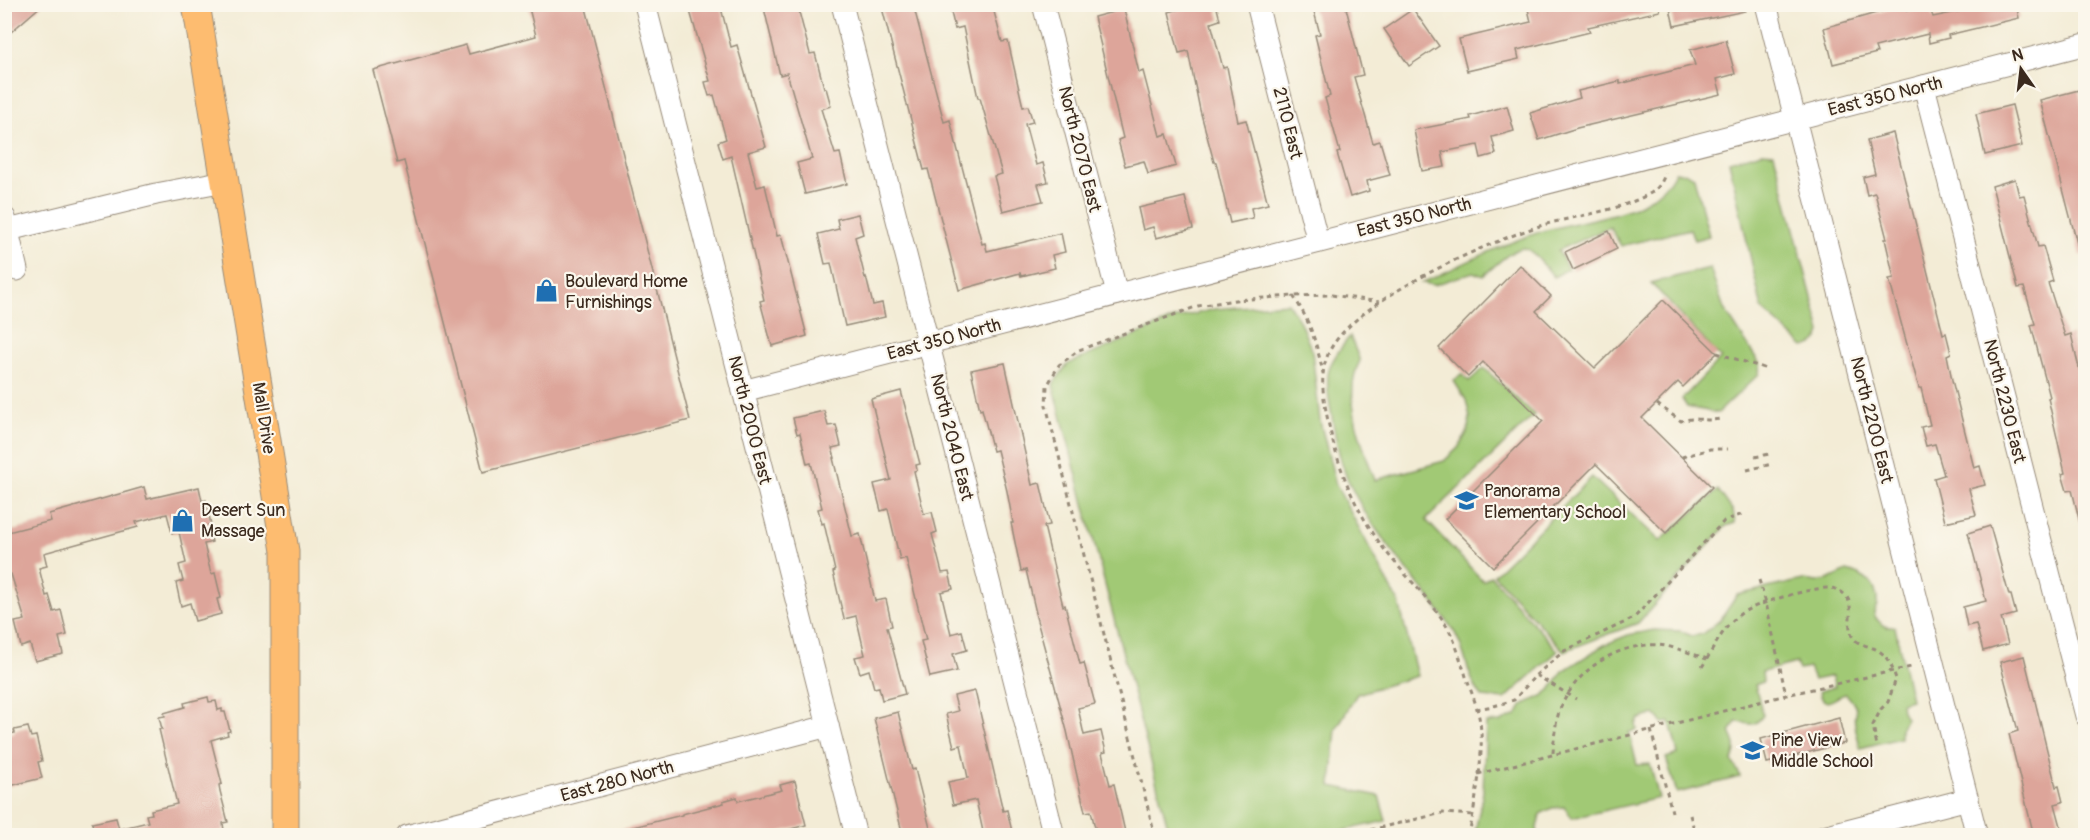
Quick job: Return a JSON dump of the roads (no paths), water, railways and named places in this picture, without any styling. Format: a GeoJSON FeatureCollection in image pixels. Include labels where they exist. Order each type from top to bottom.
{"type":"FeatureCollection","features":[{"type":"Feature","properties":{"kind":"main road","name":"Mall Drive"},"geometry":{"type":"LineString","coordinates":[[196,4],[285,551],[285,836]]}},
{"type":"Feature","properties":{"kind":"street","name":"North 2000 East"},"geometry":{"type":"LineString","coordinates":[[645,4],[856,836]]}},
{"type":"Feature","properties":{"kind":"street","name":"North 2040 East"},"geometry":{"type":"LineString","coordinates":[[842,4],[1054,836]]}},
{"type":"Feature","properties":{"kind":"street","name":"North 2070 East"},"geometry":{"type":"LineString","coordinates":[[1043,4],[1117,294]]}},
{"type":"Feature","properties":{"kind":"street","name":"2110 East"},"geometry":{"type":"LineString","coordinates":[[1257,4],[1318,242]]}},
{"type":"Feature","properties":{"kind":"street","name":"North 2200 East"},"geometry":{"type":"LineString","coordinates":[[1766,4],[1977,836]]}},
{"type":"Feature","properties":{"kind":"street","name":"East 350 North"},"geometry":{"type":"LineString","coordinates":[[743,391],[2085,44]]}},
{"type":"Feature","properties":{"kind":"street","name":"North 2230 East"},"geometry":{"type":"LineString","coordinates":[[1924,86],[2085,716]]}},
{"type":"Feature","properties":{"kind":"street"},"geometry":{"type":"LineString","coordinates":[[17,270],[5,226],[225,181]]}},
{"type":"Feature","properties":{"kind":"street","name":"East 280 North"},"geometry":{"type":"LineString","coordinates":[[407,836],[828,726]]}},
{"type":"Feature","properties":{"kind":"street"},"geometry":{"type":"LineString","coordinates":[[1824,836],[1968,799]]}},
{"type":"Feature","properties":{"kind":"place","name":"Boulevard Home Furnishings"},"geometry":{"type":"Point","coordinates":[547,291]}},
{"type":"Feature","properties":{"kind":"place","name":"Panorama Elementary School"},"geometry":{"type":"Point","coordinates":[1466,501]}},
{"type":"Feature","properties":{"kind":"place","name":"Desert Sun Massage"},"geometry":{"type":"Point","coordinates":[183,520]}},
{"type":"Feature","properties":{"kind":"place","name":"Pine View Middle School"},"geometry":{"type":"Point","coordinates":[1753,750]}}]}
